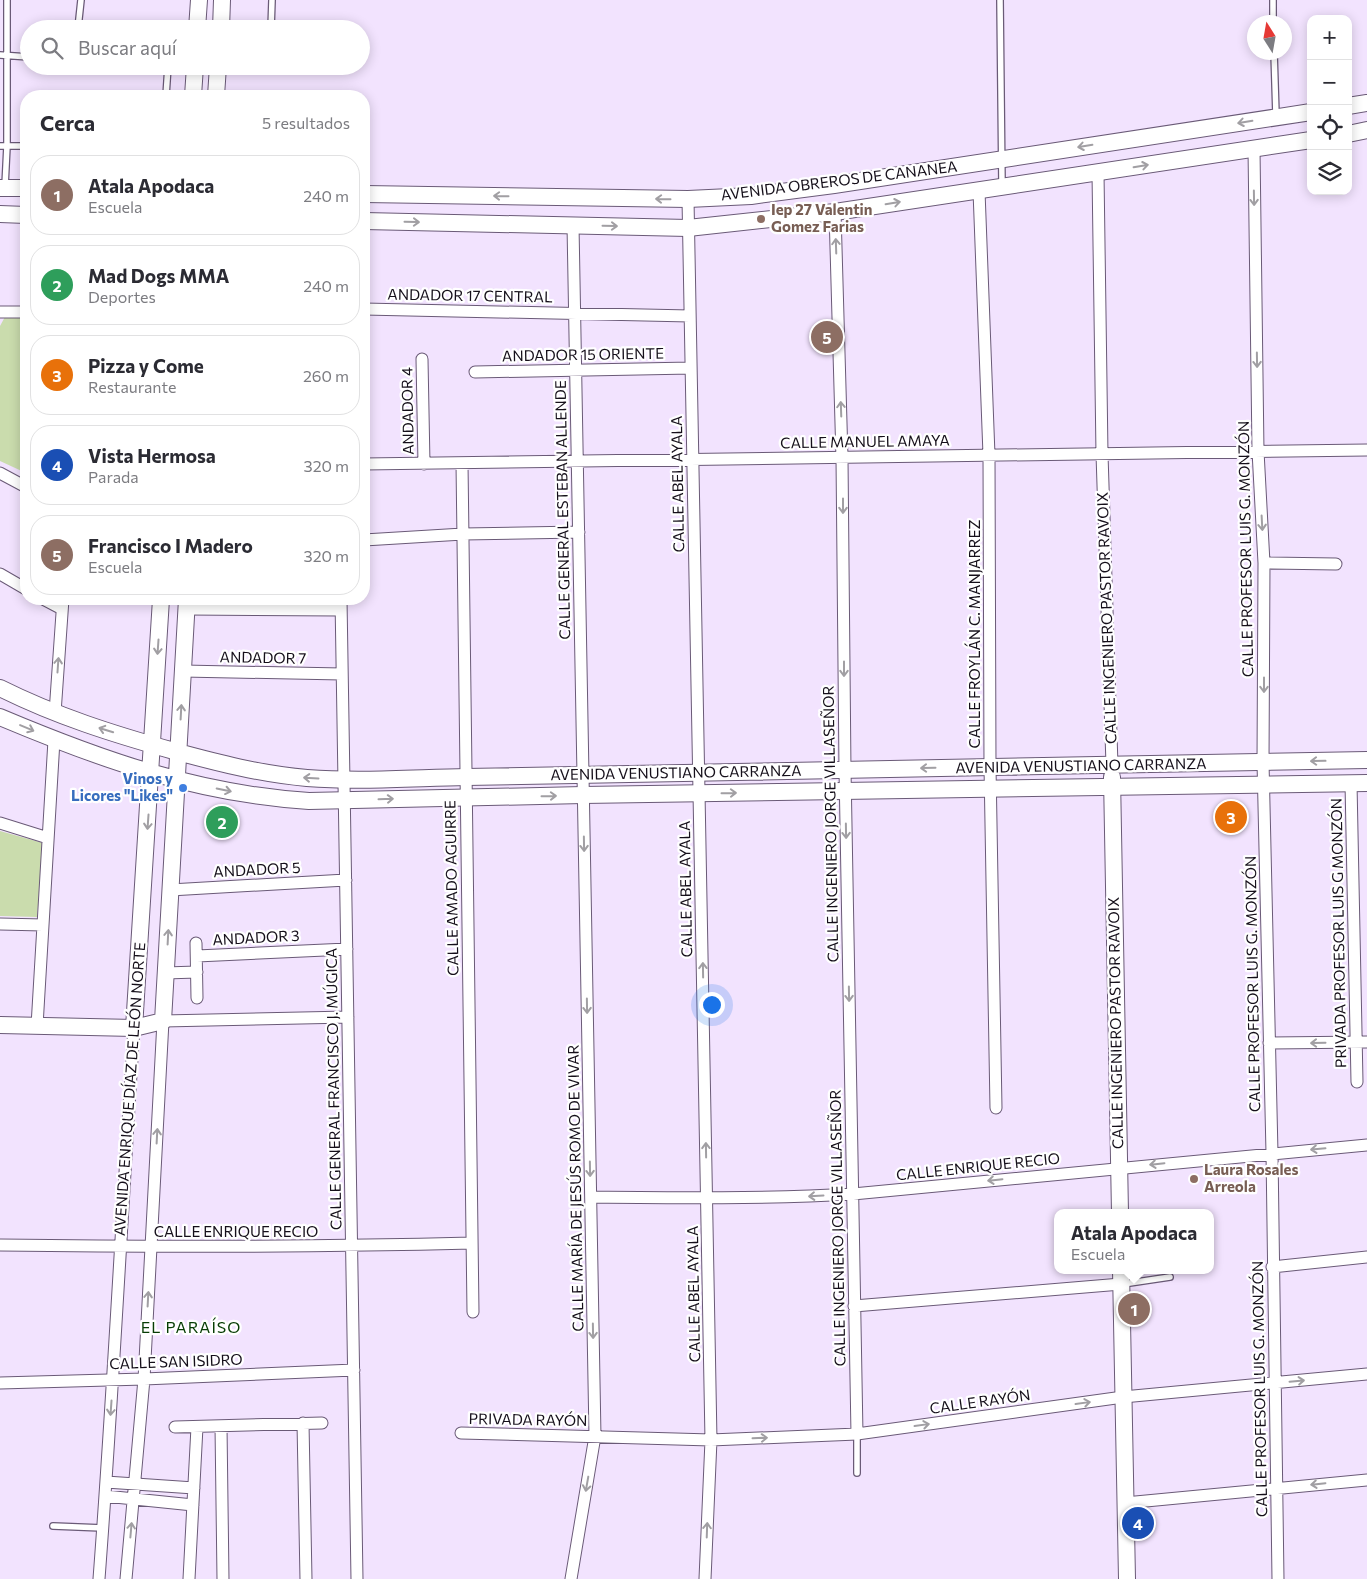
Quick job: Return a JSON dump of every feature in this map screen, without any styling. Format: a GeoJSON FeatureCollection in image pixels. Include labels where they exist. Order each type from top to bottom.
{"type":"FeatureCollection","features":[{"type":"Feature","properties":{"kind":"street"},"geometry":{"type":"LineString","coordinates":[[198,20],[199,0]]}},
{"type":"Feature","properties":{"kind":"street"},"geometry":{"type":"LineString","coordinates":[[221,20],[222,0]]}},
{"type":"Feature","properties":{"kind":"street"},"geometry":{"type":"LineString","coordinates":[[193,90],[194,75]]}},
{"type":"Feature","properties":{"kind":"street"},"geometry":{"type":"LineString","coordinates":[[216,90],[217,75]]}},
{"type":"Feature","properties":{"kind":"street"},"geometry":{"type":"LineString","coordinates":[[1352,105],[1367,103]]}},
{"type":"Feature","properties":{"kind":"street","name":"AVENIDA OBREROS DE CANANEA"},"geometry":{"type":"LineString","coordinates":[[370,194],[688,199],[760,194],[1307,113]]}},
{"type":"Feature","properties":{"kind":"street"},"geometry":{"type":"LineString","coordinates":[[1352,133],[1367,130]]}},
{"type":"Feature","properties":{"kind":"street","name":"AVENIDA OBREROS DE CANANEA"},"geometry":{"type":"LineString","coordinates":[[370,221],[688,228],[835,212],[1307,141]]}},
{"type":"Feature","properties":{"kind":"street","name":"CALLE PROFESOR LUIS G. MONZÓN"},"geometry":{"type":"LineString","coordinates":[[1254,149],[1258,451],[1264,563],[1264,784],[1268,1043],[1272,1153],[1272,1267],[1278,1579]]}},
{"type":"Feature","properties":{"kind":"street","name":"CALLE INGENIERO PASTOR RAVOIX"},"geometry":{"type":"LineString","coordinates":[[1098,172],[1102,454],[1113,787],[1120,1209]]}},
{"type":"Feature","properties":{"kind":"street"},"geometry":{"type":"LineString","coordinates":[[3,188],[20,188]]}},
{"type":"Feature","properties":{"kind":"street","name":"CALLE FROYLÁN C. MANJARREZ"},"geometry":{"type":"LineString","coordinates":[[979,190],[989,455],[990,789],[996,1108]]}},
{"type":"Feature","properties":{"kind":"street","name":"CALLE ABEL AYALA"},"geometry":{"type":"LineString","coordinates":[[688,199],[711,1440],[706,1579]]}},
{"type":"Feature","properties":{"kind":"street","name":"CALLE INGENIERO JORGE VILLASEÑOR"},"geometry":{"type":"LineString","coordinates":[[835,212],[842,458],[845,791],[857,1434]]}},
{"type":"Feature","properties":{"kind":"street"},"geometry":{"type":"LineString","coordinates":[[0,214],[20,215]]}},
{"type":"Feature","properties":{"kind":"street","name":"CALLE GENERAL ESTEBAN ALLENDE"},"geometry":{"type":"LineString","coordinates":[[573,225],[583,795]]}},
{"type":"Feature","properties":{"kind":"street","name":"ANDADOR 17 CENTRAL"},"geometry":{"type":"LineString","coordinates":[[370,309],[690,316]]}},
{"type":"Feature","properties":{"kind":"street"},"geometry":{"type":"LineString","coordinates":[[1,313],[20,312]]}},
{"type":"Feature","properties":{"kind":"street","name":"ANDADOR 4"},"geometry":{"type":"LineString","coordinates":[[422,359],[424,464]]}},
{"type":"Feature","properties":{"kind":"street","name":"ANDADOR 15 ORIENTE"},"geometry":{"type":"LineString","coordinates":[[475,372],[691,368]]}},
{"type":"Feature","properties":{"kind":"street","name":"CALLE MANUEL AMAYA"},"geometry":{"type":"LineString","coordinates":[[370,464],[1367,450]]}},
{"type":"Feature","properties":{"kind":"street","name":"CALLE AMADO AGUIRRE"},"geometry":{"type":"LineString","coordinates":[[462,463],[473,1312]]}},
{"type":"Feature","properties":{"kind":"street"},"geometry":{"type":"LineString","coordinates":[[0,473],[20,484]]}},
{"type":"Feature","properties":{"kind":"street"},"geometry":{"type":"LineString","coordinates":[[370,540],[463,534],[579,532]]}},
{"type":"Feature","properties":{"kind":"street"},"geometry":{"type":"LineString","coordinates":[[1264,563],[1336,564]]}},
{"type":"Feature","properties":{"kind":"street"},"geometry":{"type":"LineString","coordinates":[[0,574],[20,586]]}},
{"type":"Feature","properties":{"kind":"street"},"geometry":{"type":"LineString","coordinates":[[55,713],[62,605]]}},
{"type":"Feature","properties":{"kind":"street","name":"AVENIDA ENRIQUE DÍAZ DE LEÓN NORTE"},"geometry":{"type":"LineString","coordinates":[[99,1579],[162,605]]}},
{"type":"Feature","properties":{"kind":"street","name":"AVENIDA ENRIQUE DÍAZ DE LEÓN NORTE"},"geometry":{"type":"LineString","coordinates":[[126,1579],[144,1379],[187,605]]}},
{"type":"Feature","properties":{"kind":"street","name":"CALLE GENERAL FRANCISCO J. MÚGICA"},"geometry":{"type":"LineString","coordinates":[[341,605],[357,1579]]}},
{"type":"Feature","properties":{"kind":"street","name":"ANDADOR 7"},"geometry":{"type":"LineString","coordinates":[[183,671],[342,674]]}},
{"type":"Feature","properties":{"kind":"street","name":"AVENIDA VENUSTIANO CARRANZA"},"geometry":{"type":"LineString","coordinates":[[0,688],[55,713],[152,745],[227,765],[266,773],[307,778],[466,777],[1367,760]]}},
{"type":"Feature","properties":{"kind":"street","name":"AVENIDA VENUSTIANO CARRANZA"},"geometry":{"type":"LineString","coordinates":[[0,717],[54,740],[151,773],[236,793],[309,801],[1359,783]]}},
{"type":"Feature","properties":{"kind":"street"},"geometry":{"type":"LineString","coordinates":[[37,1026],[54,740]]}},
{"type":"Feature","properties":{"kind":"street","name":"PRIVADA PROFESOR LUIS G MONZÓN"},"geometry":{"type":"LineString","coordinates":[[1357,1082],[1362,1042],[1359,783]]}},
{"type":"Feature","properties":{"kind":"street","name":"CALLE MARÍA DE JESÚS ROMO DE VIVAR"},"geometry":{"type":"LineString","coordinates":[[571,1579],[595,1436],[583,795]]}},
{"type":"Feature","properties":{"kind":"street"},"geometry":{"type":"LineString","coordinates":[[0,823],[48,838]]}},
{"type":"Feature","properties":{"kind":"street","name":"ANDADOR 5"},"geometry":{"type":"LineString","coordinates":[[170,890],[346,880]]}},
{"type":"Feature","properties":{"kind":"street"},"geometry":{"type":"LineString","coordinates":[[0,924],[43,925]]}},
{"type":"Feature","properties":{"kind":"street","name":"ANDADOR 3"},"geometry":{"type":"LineString","coordinates":[[196,943],[197,998]]}},
{"type":"Feature","properties":{"kind":"street","name":"ANDADOR 3"},"geometry":{"type":"LineString","coordinates":[[197,956],[347,948]]}},
{"type":"Feature","properties":{"kind":"street"},"geometry":{"type":"LineString","coordinates":[[166,972],[197,972]]}},
{"type":"Feature","properties":{"kind":"street"},"geometry":{"type":"LineString","coordinates":[[0,1025],[134,1028],[163,1021],[348,1017]]}},
{"type":"Feature","properties":{"kind":"street"},"geometry":{"type":"LineString","coordinates":[[1268,1043],[1362,1042]]}},
{"type":"Feature","properties":{"kind":"street","name":"CALLE ENRIQUE RECIO"},"geometry":{"type":"LineString","coordinates":[[591,1197],[707,1199],[853,1194],[1367,1145]]}},
{"type":"Feature","properties":{"kind":"street","name":"CALLE ENRIQUE RECIO"},"geometry":{"type":"LineString","coordinates":[[0,1245],[151,1247],[472,1244]]}},
{"type":"Feature","properties":{"kind":"street"},"geometry":{"type":"LineString","coordinates":[[1272,1267],[1367,1258]]}},
{"type":"Feature","properties":{"kind":"street"},"geometry":{"type":"LineString","coordinates":[[854,1306],[1121,1277],[1127,1579]]}},
{"type":"Feature","properties":{"kind":"street","name":"CALLE SAN ISIDRO"},"geometry":{"type":"LineString","coordinates":[[0,1383],[354,1370]]}},
{"type":"Feature","properties":{"kind":"street","name":"CALLE RAYÓN"},"geometry":{"type":"LineString","coordinates":[[595,1436],[711,1440],[857,1434],[1123,1398],[1367,1374]]}},
{"type":"Feature","properties":{"kind":"street"},"geometry":{"type":"LineString","coordinates":[[175,1427],[322,1423]]}},
{"type":"Feature","properties":{"kind":"street"},"geometry":{"type":"LineString","coordinates":[[303,1424],[306,1579]]}},
{"type":"Feature","properties":{"kind":"street"},"geometry":{"type":"LineString","coordinates":[[221,1426],[223,1579]]}},
{"type":"Feature","properties":{"kind":"street"},"geometry":{"type":"LineString","coordinates":[[189,1579],[196,1427]]}},
{"type":"Feature","properties":{"kind":"street","name":"PRIVADA RAYÓN"},"geometry":{"type":"LineString","coordinates":[[461,1433],[595,1436]]}},
{"type":"Feature","properties":{"kind":"street"},"geometry":{"type":"LineString","coordinates":[[1125,1504],[1367,1480]]}},
{"type":"Feature","properties":{"kind":"street"},"geometry":{"type":"LineString","coordinates":[[106,1482],[194,1488]]}},
{"type":"Feature","properties":{"kind":"street"},"geometry":{"type":"LineString","coordinates":[[105,1496],[193,1506]]}},
{"type":"Feature","properties":{"kind":"lane"},"geometry":{"type":"LineString","coordinates":[[3,188],[7,146],[7,0]]}},
{"type":"Feature","properties":{"kind":"lane"},"geometry":{"type":"LineString","coordinates":[[79,20],[81,0]]}},
{"type":"Feature","properties":{"kind":"lane"},"geometry":{"type":"LineString","coordinates":[[271,20],[272,0]]}},
{"type":"Feature","properties":{"kind":"lane"},"geometry":{"type":"LineString","coordinates":[[1000,0],[1002,187]]}},
{"type":"Feature","properties":{"kind":"lane"},"geometry":{"type":"LineString","coordinates":[[1273,0],[1273,15]]}},
{"type":"Feature","properties":{"kind":"lane"},"geometry":{"type":"LineString","coordinates":[[0,55],[20,56]]}},
{"type":"Feature","properties":{"kind":"lane"},"geometry":{"type":"LineString","coordinates":[[1274,60],[1276,117]]}},
{"type":"Feature","properties":{"kind":"lane"},"geometry":{"type":"LineString","coordinates":[[166,90],[167,75]]}},
{"type":"Feature","properties":{"kind":"lane"},"geometry":{"type":"LineString","coordinates":[[0,146],[20,146]]}},
{"type":"Feature","properties":{"kind":"lane"},"geometry":{"type":"LineString","coordinates":[[1121,1277],[1170,1278]]}},
{"type":"Feature","properties":{"kind":"lane"},"geometry":{"type":"LineString","coordinates":[[857,1434],[857,1473]]}},
{"type":"Feature","properties":{"kind":"lane"},"geometry":{"type":"LineString","coordinates":[[53,1526],[103,1528]]}},
{"type":"Feature","properties":{"kind":"green space"},"geometry":{"type":"Polygon","coordinates":[[[6,315],[20,315],[20,470],[0,461],[0,326],[6,315]]]}},
{"type":"Feature","properties":{"kind":"green space"},"geometry":{"type":"Polygon","coordinates":[[[0,831],[43,843],[37,917],[0,916],[0,831]]]}},
{"type":"Feature","properties":{"kind":"place","name":"Iep 27 Valentin Gomez Farias"},"geometry":{"type":"Point","coordinates":[761,219]}},
{"type":"Feature","properties":{"kind":"place","name":"Francisco I Madero"},"geometry":{"type":"Point","coordinates":[827,337]}},
{"type":"Feature","properties":{"kind":"place","name":"Vinos y Licores \"Likes\""},"geometry":{"type":"Point","coordinates":[183,788]}},
{"type":"Feature","properties":{"kind":"place","name":"Pizza y Come"},"geometry":{"type":"Point","coordinates":[1231,817]}},
{"type":"Feature","properties":{"kind":"place","name":"Mad Dogs MMA"},"geometry":{"type":"Point","coordinates":[222,822]}},
{"type":"Feature","properties":{"kind":"place","name":"Laura Rosales Arreola"},"geometry":{"type":"Point","coordinates":[1194,1179]}},
{"type":"Feature","properties":{"kind":"place","name":"Atala Apodaca"},"geometry":{"type":"Point","coordinates":[1134,1309]}},
{"type":"Feature","properties":{"kind":"place","name":"Vista Hermosa"},"geometry":{"type":"Point","coordinates":[1138,1523]}},
{"type":"Feature","properties":{"kind":"district","name":"EL PARAÍSO"},"geometry":{"type":"Point","coordinates":[191,1327]}}]}
